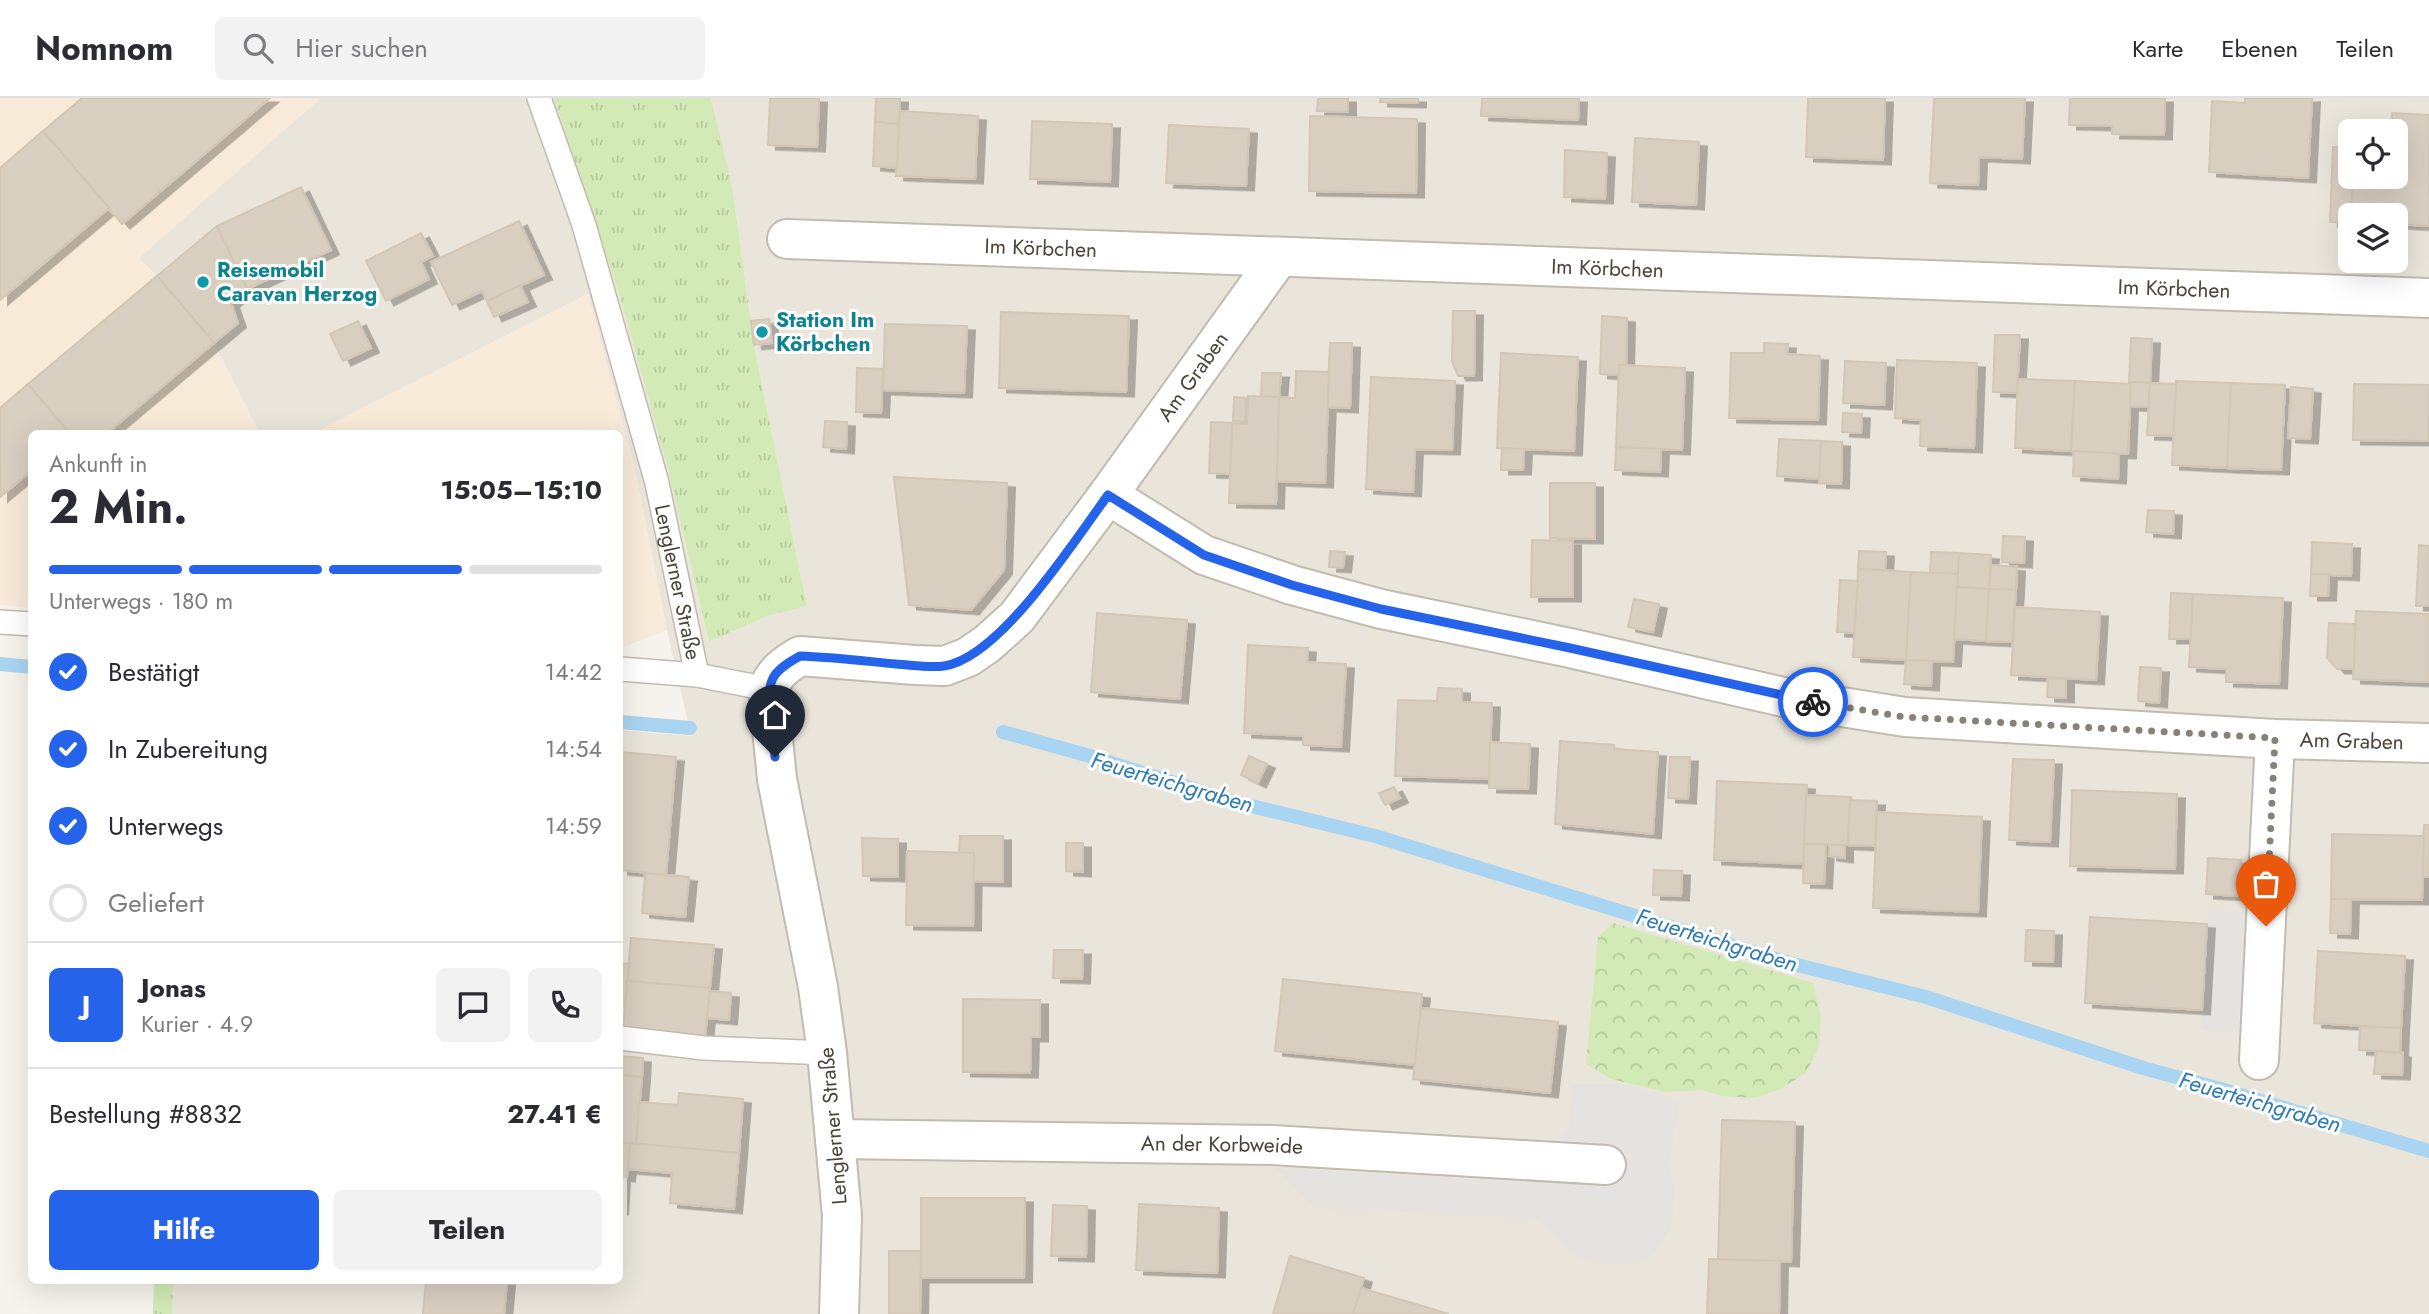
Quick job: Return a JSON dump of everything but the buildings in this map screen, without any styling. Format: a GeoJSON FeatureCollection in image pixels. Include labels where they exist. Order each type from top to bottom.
{"type":"FeatureCollection","features":[{"type":"Feature","properties":{"kind":"street","name":"Im Körbchen"},"geometry":{"type":"LineString","coordinates":[[787,239],[2429,299]]}},
{"type":"Feature","properties":{"kind":"street","name":"Am Graben"},"geometry":{"type":"LineString","coordinates":[[768,689],[773,677],[784,665],[800,656],[945,666],[968,657],[987,644],[1017,617],[1279,257]]}},
{"type":"Feature","properties":{"kind":"street","name":"Am Graben"},"geometry":{"type":"LineString","coordinates":[[1108,495],[1204,555],[1292,585],[1381,609],[1570,648],[1792,699],[1905,717],[2275,738],[2429,743]]}},
{"type":"Feature","properties":{"kind":"street","name":"Lenglerner Straße"},"geometry":{"type":"LineString","coordinates":[[768,689],[777,779],[818,987],[827,1053],[842,1216],[839,1314]]}},
{"type":"Feature","properties":{"kind":"street","name":"Am Graben"},"geometry":{"type":"LineString","coordinates":[[2259,1060],[2275,738]]}},
{"type":"Feature","properties":{"kind":"street","name":"An der Korbweide"},"geometry":{"type":"LineString","coordinates":[[835,1139],[1272,1145],[1606,1165]]}},
{"type":"Feature","properties":{"kind":"lane","name":"Lenglerner Straße"},"geometry":{"type":"LineString","coordinates":[[539,98],[584,226],[657,483],[697,675],[768,689]]}},
{"type":"Feature","properties":{"kind":"lane"},"geometry":{"type":"LineString","coordinates":[[0,622],[28,624]]}},
{"type":"Feature","properties":{"kind":"lane"},"geometry":{"type":"LineString","coordinates":[[623,669],[697,675]]}},
{"type":"Feature","properties":{"kind":"lane"},"geometry":{"type":"LineString","coordinates":[[623,1038],[704,1048],[827,1053]]}},
{"type":"Feature","properties":{"kind":"shaded area"},"geometry":{"type":"Polygon","coordinates":[[[0,98],[321,98],[139,258],[214,343],[258,430],[28,430],[28,608],[0,605],[0,98]]]}},
{"type":"Feature","properties":{"kind":"shaded area"},"geometry":{"type":"Polygon","coordinates":[[[319,98],[554,98],[621,300],[667,465],[709,642],[767,616],[807,606],[754,345],[732,185],[711,98],[2429,98],[2429,1314],[172,1314],[173,1284],[623,1284],[623,730],[691,736],[634,465],[588,294],[320,430],[258,430],[214,343],[139,258],[319,98]]]}},
{"type":"Feature","properties":{"kind":"shaded area"},"geometry":{"type":"Polygon","coordinates":[[[588,294],[634,465],[667,630],[623,647],[623,430],[320,430],[588,294]]]}},
{"type":"Feature","properties":{"kind":"shaded area"},"geometry":{"type":"Polygon","coordinates":[[[2208,910],[2246,913],[2238,1031],[2201,1029],[2208,910]]]}},
{"type":"Feature","properties":{"kind":"shaded area"},"geometry":{"type":"Polygon","coordinates":[[[1572,1084],[1631,1084],[1680,1102],[1668,1168],[1675,1188],[1674,1210],[1669,1230],[1659,1248],[1646,1260],[1627,1265],[1588,1261],[1569,1250],[1542,1223],[1530,1218],[1315,1208],[1275,1168],[1518,1182],[1570,1126],[1572,1084]]]}},
{"type":"Feature","properties":{"kind":"green space"},"geometry":{"type":"Polygon","coordinates":[[[554,98],[711,98],[732,185],[754,345],[807,606],[767,616],[709,642],[667,465],[621,300],[554,98]]]}},
{"type":"Feature","properties":{"kind":"green space"},"geometry":{"type":"Polygon","coordinates":[[[1613,923],[1813,983],[1821,1018],[1818,1049],[1806,1073],[1779,1090],[1754,1098],[1723,1096],[1701,1090],[1667,1092],[1611,1079],[1586,1064],[1598,937],[1613,923]]]}},
{"type":"Feature","properties":{"kind":"green space"},"geometry":{"type":"Polygon","coordinates":[[[154,1284],[173,1284],[172,1314],[153,1314],[154,1284]]]}},
{"type":"Feature","properties":{"kind":"waterway"},"geometry":{"type":"LineString","coordinates":[[0,664],[28,667]]}},
{"type":"Feature","properties":{"kind":"waterway"},"geometry":{"type":"LineString","coordinates":[[623,722],[690,728]]}},
{"type":"Feature","properties":{"kind":"waterway","name":"Feuerteichgraben"},"geometry":{"type":"LineString","coordinates":[[1003,732],[1090,756],[1231,801],[1375,836],[1789,963],[1926,997],[2143,1068],[2429,1151]]}},
{"type":"Feature","properties":{"kind":"way so far"},"geometry":{"type":"LineString","coordinates":[[1813,702],[1905,717],[2275,738],[2266,926]]}},
{"type":"Feature","properties":{"kind":"place","name":"Reisemobil Caravan Herzog"},"geometry":{"type":"Point","coordinates":[203,282]}},
{"type":"Feature","properties":{"kind":"place","name":"Station Im Körbchen"},"geometry":{"type":"Point","coordinates":[762,332]}},
{"type":"Feature","properties":{"kind":"route"},"geometry":{"type":"LineString","coordinates":[[775,757],[768,689],[773,677],[784,665],[800,656],[945,666],[968,657],[1017,617],[1108,495],[1204,555],[1292,585],[1381,609],[1813,702]]}}]}
